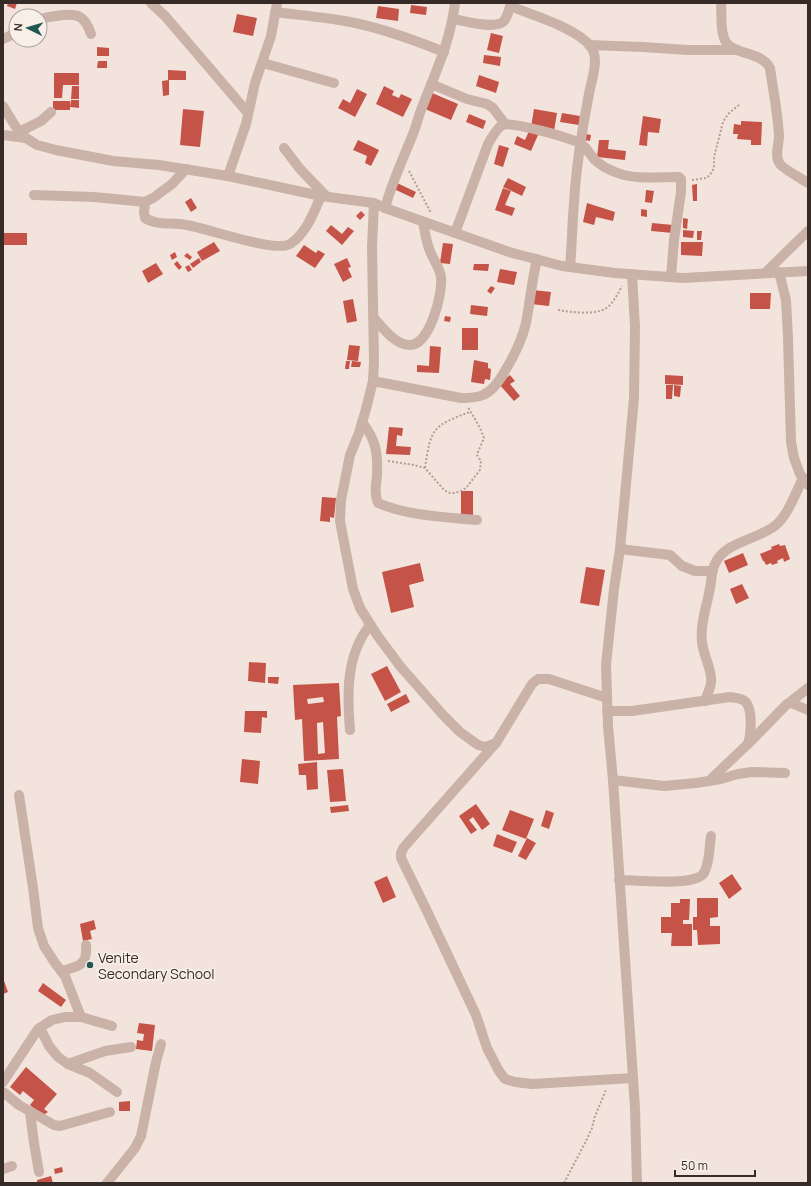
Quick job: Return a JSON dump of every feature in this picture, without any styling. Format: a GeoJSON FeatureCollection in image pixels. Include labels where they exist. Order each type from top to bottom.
{"type":"FeatureCollection","features":[{"type":"Feature","properties":{"kind":"street"},"geometry":{"type":"LineString","coordinates":[[151,3],[165,16],[248,113]]}},
{"type":"Feature","properties":{"kind":"street"},"geometry":{"type":"LineString","coordinates":[[385,208],[390,188],[444,52],[456,3]]}},
{"type":"Feature","properties":{"kind":"street"},"geometry":{"type":"LineString","coordinates":[[720,3],[722,28],[727,44],[767,63],[770,68],[778,123],[777,149],[779,162],[783,168],[796,174],[808,183]]}},
{"type":"Feature","properties":{"kind":"street"},"geometry":{"type":"LineString","coordinates":[[453,19],[477,24],[497,24],[503,21],[508,14],[510,5],[569,30],[587,41],[592,48],[595,57],[581,144],[574,201],[570,267]]}},
{"type":"Feature","properties":{"kind":"street"},"geometry":{"type":"LineString","coordinates":[[228,176],[246,124],[255,83],[271,36],[276,8],[362,24],[390,32],[444,52]]}},
{"type":"Feature","properties":{"kind":"street"},"geometry":{"type":"LineString","coordinates":[[48,16],[68,13],[76,15],[86,22],[91,34]]}},
{"type":"Feature","properties":{"kind":"street"},"geometry":{"type":"LineString","coordinates":[[590,45],[687,50],[737,50]]}},
{"type":"Feature","properties":{"kind":"street"},"geometry":{"type":"LineString","coordinates":[[263,63],[334,83]]}},
{"type":"Feature","properties":{"kind":"street"},"geometry":{"type":"LineString","coordinates":[[431,84],[462,97],[487,104],[493,108],[504,124]]}},
{"type":"Feature","properties":{"kind":"street"},"geometry":{"type":"LineString","coordinates":[[3,106],[22,135],[37,145],[113,161],[186,169],[324,196],[374,203],[509,252],[570,267],[629,274],[683,278],[808,271]]}},
{"type":"Feature","properties":{"kind":"street"},"geometry":{"type":"LineString","coordinates":[[3,135],[22,135],[51,112]]}},
{"type":"Feature","properties":{"kind":"street"},"geometry":{"type":"LineString","coordinates":[[455,233],[488,144],[500,126],[504,124],[514,125],[540,131],[581,144],[603,167],[625,176],[679,177],[682,181],[671,277]]}},
{"type":"Feature","properties":{"kind":"street"},"geometry":{"type":"LineString","coordinates":[[284,148],[324,196]]}},
{"type":"Feature","properties":{"kind":"street"},"geometry":{"type":"LineString","coordinates":[[34,195],[94,197],[145,202],[172,184],[186,169]]}},
{"type":"Feature","properties":{"kind":"street"},"geometry":{"type":"LineString","coordinates":[[145,202],[145,218],[155,222],[186,224],[257,243],[279,246],[289,244],[307,226],[324,196]]}},
{"type":"Feature","properties":{"kind":"street"},"geometry":{"type":"LineString","coordinates":[[374,203],[372,260],[374,318],[373,381],[362,422],[350,455],[341,500],[340,521],[353,589],[360,608],[370,625],[400,666],[443,715],[460,732],[478,745],[486,747],[496,743]]}},
{"type":"Feature","properties":{"kind":"street"},"geometry":{"type":"LineString","coordinates":[[374,318],[389,334],[401,343],[410,345],[420,341],[429,328],[439,298],[441,276],[426,238],[423,222]]}},
{"type":"Feature","properties":{"kind":"street"},"geometry":{"type":"LineString","coordinates":[[765,273],[808,231]]}},
{"type":"Feature","properties":{"kind":"street"},"geometry":{"type":"LineString","coordinates":[[373,381],[463,398],[472,398],[491,391],[501,378],[514,356],[526,323],[537,259]]}},
{"type":"Feature","properties":{"kind":"street"},"geometry":{"type":"LineString","coordinates":[[705,701],[711,682],[702,642],[702,625],[714,564],[720,554],[775,526],[782,519],[806,481],[800,474],[794,458],[791,442],[786,300],[779,272]]}},
{"type":"Feature","properties":{"kind":"street"},"geometry":{"type":"LineString","coordinates":[[629,274],[635,327],[634,398],[620,549],[606,665],[607,711],[633,1078],[637,1183]]}},
{"type":"Feature","properties":{"kind":"street"},"geometry":{"type":"LineString","coordinates":[[362,422],[374,439],[376,448],[377,459],[375,494],[378,503],[409,513],[477,520]]}},
{"type":"Feature","properties":{"kind":"street"},"geometry":{"type":"LineString","coordinates":[[620,549],[670,555],[682,566],[695,571],[712,571]]}},
{"type":"Feature","properties":{"kind":"street"},"geometry":{"type":"LineString","coordinates":[[350,730],[348,706],[353,656],[362,636],[370,625]]}},
{"type":"Feature","properties":{"kind":"street"},"geometry":{"type":"LineString","coordinates":[[607,698],[549,679],[538,679],[532,684],[496,743],[404,847],[401,853],[401,858],[476,1015],[487,1048],[505,1079],[532,1084],[633,1078]]}},
{"type":"Feature","properties":{"kind":"street"},"geometry":{"type":"LineString","coordinates":[[709,781],[748,744],[783,707],[808,688]]}},
{"type":"Feature","properties":{"kind":"street"},"geometry":{"type":"LineString","coordinates":[[607,711],[632,711],[730,697],[740,698],[745,702],[749,710],[751,723],[748,744]]}},
{"type":"Feature","properties":{"kind":"street"},"geometry":{"type":"LineString","coordinates":[[789,703],[808,710]]}},
{"type":"Feature","properties":{"kind":"street"},"geometry":{"type":"LineString","coordinates":[[613,780],[664,786],[709,781],[752,772],[785,772]]}},
{"type":"Feature","properties":{"kind":"street"},"geometry":{"type":"LineString","coordinates":[[19,795],[38,928],[44,946],[65,976],[82,1017]]}},
{"type":"Feature","properties":{"kind":"street"},"geometry":{"type":"LineString","coordinates":[[619,880],[663,882],[697,878],[703,874],[708,865],[711,836]]}},
{"type":"Feature","properties":{"kind":"street"},"geometry":{"type":"LineString","coordinates":[[61,970],[78,966],[83,963],[86,958],[86,945]]}},
{"type":"Feature","properties":{"kind":"street"},"geometry":{"type":"LineString","coordinates":[[4,1079],[27,1044],[40,1028],[52,1020],[65,1017],[82,1017],[112,1026]]}},
{"type":"Feature","properties":{"kind":"street"},"geometry":{"type":"LineString","coordinates":[[40,1028],[58,1057],[68,1064],[90,1073],[117,1092]]}},
{"type":"Feature","properties":{"kind":"street"},"geometry":{"type":"LineString","coordinates":[[107,1183],[135,1148],[141,1136],[161,1044]]}},
{"type":"Feature","properties":{"kind":"street"},"geometry":{"type":"LineString","coordinates":[[68,1064],[105,1051],[131,1047]]}},
{"type":"Feature","properties":{"kind":"street"},"geometry":{"type":"LineString","coordinates":[[3,1092],[30,1112],[49,1123],[60,1126],[110,1112]]}},
{"type":"Feature","properties":{"kind":"street"},"geometry":{"type":"LineString","coordinates":[[30,1112],[39,1172]]}},
{"type":"Feature","properties":{"kind":"path"},"geometry":{"type":"LineString","coordinates":[[682,181],[700,180],[710,175],[714,168],[714,157],[723,122],[728,114],[739,105]]}},
{"type":"Feature","properties":{"kind":"path"},"geometry":{"type":"LineString","coordinates":[[402,158],[427,206],[440,227]]}},
{"type":"Feature","properties":{"kind":"path"},"geometry":{"type":"LineString","coordinates":[[558,310],[579,313],[604,310],[614,300],[629,274]]}},
{"type":"Feature","properties":{"kind":"path"},"geometry":{"type":"LineString","coordinates":[[377,459],[425,468],[444,490],[450,493],[461,491],[466,488],[476,475],[481,465],[480,458],[477,455],[484,438],[483,433],[463,398]]}},
{"type":"Feature","properties":{"kind":"path"},"geometry":{"type":"LineString","coordinates":[[425,468],[430,439],[433,432],[447,421],[470,412]]}},
{"type":"Feature","properties":{"kind":"path"},"geometry":{"type":"LineString","coordinates":[[564,1183],[586,1142],[592,1128],[594,1116],[610,1079]]}},
{"type":"Feature","properties":{"kind":"building"},"geometry":{"type":"Polygon","coordinates":[[[8,3],[17,3],[15,8],[7,6],[8,3]]]}},
{"type":"Feature","properties":{"kind":"building"},"geometry":{"type":"Polygon","coordinates":[[[411,5],[427,7],[426,15],[410,13],[411,5]]]}},
{"type":"Feature","properties":{"kind":"building"},"geometry":{"type":"Polygon","coordinates":[[[378,6],[399,9],[398,21],[376,18],[378,6]]]}},
{"type":"Feature","properties":{"kind":"building"},"geometry":{"type":"Polygon","coordinates":[[[237,14],[257,18],[253,36],[233,32],[237,14]]]}},
{"type":"Feature","properties":{"kind":"building"},"geometry":{"type":"Polygon","coordinates":[[[491,33],[503,36],[499,53],[487,50],[491,33]]]}},
{"type":"Feature","properties":{"kind":"building"},"geometry":{"type":"Polygon","coordinates":[[[97,47],[109,48],[109,56],[97,56],[97,47]]]}},
{"type":"Feature","properties":{"kind":"building"},"geometry":{"type":"Polygon","coordinates":[[[484,55],[501,57],[500,66],[483,63],[484,55]]]}},
{"type":"Feature","properties":{"kind":"building"},"geometry":{"type":"Polygon","coordinates":[[[98,61],[107,61],[107,68],[97,68],[98,61]]]}},
{"type":"Feature","properties":{"kind":"building"},"geometry":{"type":"Polygon","coordinates":[[[168,70],[186,71],[186,80],[168,80],[168,70]]]}},
{"type":"Feature","properties":{"kind":"building"},"geometry":{"type":"Polygon","coordinates":[[[54,73],[79,73],[79,85],[63,85],[62,98],[54,98],[54,73]]]}},
{"type":"Feature","properties":{"kind":"building"},"geometry":{"type":"Polygon","coordinates":[[[479,75],[499,82],[496,93],[476,86],[479,75]]]}},
{"type":"Feature","properties":{"kind":"building"},"geometry":{"type":"Polygon","coordinates":[[[169,80],[169,95],[163,96],[162,81],[169,80]]]}},
{"type":"Feature","properties":{"kind":"building"},"geometry":{"type":"Polygon","coordinates":[[[72,86],[79,86],[79,99],[71,99],[72,86]]]}},
{"type":"Feature","properties":{"kind":"building"},"geometry":{"type":"Polygon","coordinates":[[[384,86],[394,91],[392,95],[399,98],[401,94],[412,99],[403,117],[376,104],[384,86]]]}},
{"type":"Feature","properties":{"kind":"building"},"geometry":{"type":"Polygon","coordinates":[[[357,89],[367,94],[355,117],[338,108],[343,99],[350,103],[357,89]]]}},
{"type":"Feature","properties":{"kind":"building"},"geometry":{"type":"Polygon","coordinates":[[[432,93],[458,104],[451,120],[425,109],[432,93]]]}},
{"type":"Feature","properties":{"kind":"building"},"geometry":{"type":"Polygon","coordinates":[[[71,100],[79,100],[79,108],[70,107],[71,100]]]}},
{"type":"Feature","properties":{"kind":"building"},"geometry":{"type":"Polygon","coordinates":[[[53,101],[70,101],[70,110],[53,110],[53,101]]]}},
{"type":"Feature","properties":{"kind":"building"},"geometry":{"type":"Polygon","coordinates":[[[183,109],[204,111],[200,147],[180,145],[183,109]]]}},
{"type":"Feature","properties":{"kind":"building"},"geometry":{"type":"Polygon","coordinates":[[[534,109],[557,113],[554,131],[531,127],[534,109]]]}},
{"type":"Feature","properties":{"kind":"building"},"geometry":{"type":"Polygon","coordinates":[[[562,113],[580,116],[579,125],[560,122],[562,113]]]}},
{"type":"Feature","properties":{"kind":"building"},"geometry":{"type":"Polygon","coordinates":[[[469,114],[486,121],[483,129],[466,122],[469,114]]]}},
{"type":"Feature","properties":{"kind":"building"},"geometry":{"type":"Polygon","coordinates":[[[643,116],[661,119],[659,133],[648,132],[647,146],[639,145],[643,116]]]}},
{"type":"Feature","properties":{"kind":"building"},"geometry":{"type":"Polygon","coordinates":[[[741,121],[762,122],[761,145],[751,145],[751,140],[737,139],[738,134],[733,134],[734,124],[741,125],[741,121]]]}},
{"type":"Feature","properties":{"kind":"building"},"geometry":{"type":"Polygon","coordinates":[[[529,131],[538,135],[531,151],[514,144],[517,136],[525,140],[529,131]]]}},
{"type":"Feature","properties":{"kind":"building"},"geometry":{"type":"Polygon","coordinates":[[[586,134],[591,135],[590,141],[585,140],[586,134]]]}},
{"type":"Feature","properties":{"kind":"building"},"geometry":{"type":"Polygon","coordinates":[[[358,140],[379,150],[371,166],[365,163],[367,156],[353,150],[358,140]]]}},
{"type":"Feature","properties":{"kind":"building"},"geometry":{"type":"Polygon","coordinates":[[[599,140],[609,140],[608,149],[626,151],[625,160],[597,157],[599,140]]]}},
{"type":"Feature","properties":{"kind":"building"},"geometry":{"type":"Polygon","coordinates":[[[499,145],[509,148],[503,167],[494,164],[499,145]]]}},
{"type":"Feature","properties":{"kind":"building"},"geometry":{"type":"Polygon","coordinates":[[[508,178],[526,187],[522,196],[503,187],[508,178]]]}},
{"type":"Feature","properties":{"kind":"building"},"geometry":{"type":"Polygon","coordinates":[[[397,183],[416,192],[413,198],[394,189],[397,183]]]}},
{"type":"Feature","properties":{"kind":"building"},"geometry":{"type":"Polygon","coordinates":[[[697,184],[697,201],[693,201],[692,185],[697,184]]]}},
{"type":"Feature","properties":{"kind":"building"},"geometry":{"type":"Polygon","coordinates":[[[503,188],[511,191],[505,205],[515,208],[512,216],[495,210],[503,188]]]}},
{"type":"Feature","properties":{"kind":"building"},"geometry":{"type":"Polygon","coordinates":[[[646,190],[654,191],[652,203],[645,202],[646,190]]]}},
{"type":"Feature","properties":{"kind":"building"},"geometry":{"type":"Polygon","coordinates":[[[191,198],[197,208],[191,212],[185,202],[191,198]]]}},
{"type":"Feature","properties":{"kind":"building"},"geometry":{"type":"Polygon","coordinates":[[[587,203],[615,212],[613,221],[596,217],[594,225],[583,222],[587,203]]]}},
{"type":"Feature","properties":{"kind":"building"},"geometry":{"type":"Polygon","coordinates":[[[641,209],[647,210],[647,217],[641,216],[641,209]]]}},
{"type":"Feature","properties":{"kind":"building"},"geometry":{"type":"Polygon","coordinates":[[[361,211],[365,215],[360,220],[356,216],[361,211]]]}},
{"type":"Feature","properties":{"kind":"building"},"geometry":{"type":"Polygon","coordinates":[[[683,218],[688,219],[687,229],[683,228],[683,218]]]}},
{"type":"Feature","properties":{"kind":"building"},"geometry":{"type":"Polygon","coordinates":[[[652,223],[673,225],[673,233],[651,231],[652,223]]]}},
{"type":"Feature","properties":{"kind":"building"},"geometry":{"type":"Polygon","coordinates":[[[331,225],[342,234],[348,227],[354,231],[342,245],[326,231],[331,225]]]}},
{"type":"Feature","properties":{"kind":"building"},"geometry":{"type":"Polygon","coordinates":[[[683,230],[694,231],[693,238],[683,237],[683,230]]]}},
{"type":"Feature","properties":{"kind":"building"},"geometry":{"type":"Polygon","coordinates":[[[697,231],[702,231],[701,240],[697,240],[697,231]]]}},
{"type":"Feature","properties":{"kind":"building"},"geometry":{"type":"Polygon","coordinates":[[[3,233],[27,233],[27,245],[3,245],[3,233]]]}},
{"type":"Feature","properties":{"kind":"building"},"geometry":{"type":"Polygon","coordinates":[[[214,242],[220,251],[202,261],[197,252],[214,242]]]}},
{"type":"Feature","properties":{"kind":"building"},"geometry":{"type":"Polygon","coordinates":[[[681,242],[703,242],[702,256],[681,255],[681,242]]]}},
{"type":"Feature","properties":{"kind":"building"},"geometry":{"type":"Polygon","coordinates":[[[443,243],[453,244],[450,264],[440,263],[443,243]]]}},
{"type":"Feature","properties":{"kind":"building"},"geometry":{"type":"Polygon","coordinates":[[[304,245],[316,253],[318,250],[325,254],[315,268],[296,256],[304,245]]]}},
{"type":"Feature","properties":{"kind":"building"},"geometry":{"type":"Polygon","coordinates":[[[175,252],[177,257],[172,260],[170,255],[175,252]]]}},
{"type":"Feature","properties":{"kind":"building"},"geometry":{"type":"Polygon","coordinates":[[[187,253],[192,257],[190,260],[184,256],[187,253]]]}},
{"type":"Feature","properties":{"kind":"building"},"geometry":{"type":"Polygon","coordinates":[[[199,258],[201,262],[193,268],[190,264],[199,258]]]}},
{"type":"Feature","properties":{"kind":"building"},"geometry":{"type":"Polygon","coordinates":[[[347,258],[351,267],[348,268],[352,277],[343,282],[334,264],[347,258]]]}},
{"type":"Feature","properties":{"kind":"building"},"geometry":{"type":"Polygon","coordinates":[[[177,261],[182,267],[179,270],[174,264],[177,261]]]}},
{"type":"Feature","properties":{"kind":"building"},"geometry":{"type":"Polygon","coordinates":[[[156,263],[163,274],[148,283],[142,271],[156,263]]]}},
{"type":"Feature","properties":{"kind":"building"},"geometry":{"type":"Polygon","coordinates":[[[474,264],[489,264],[488,271],[473,270],[474,264]]]}},
{"type":"Feature","properties":{"kind":"building"},"geometry":{"type":"Polygon","coordinates":[[[189,265],[192,270],[188,272],[185,267],[189,265]]]}},
{"type":"Feature","properties":{"kind":"building"},"geometry":{"type":"Polygon","coordinates":[[[500,269],[517,272],[514,285],[497,282],[500,269]]]}},
{"type":"Feature","properties":{"kind":"building"},"geometry":{"type":"Polygon","coordinates":[[[491,286],[495,288],[491,294],[487,291],[491,286]]]}},
{"type":"Feature","properties":{"kind":"building"},"geometry":{"type":"Polygon","coordinates":[[[533,290],[551,292],[549,306],[531,304],[533,290]]]}},
{"type":"Feature","properties":{"kind":"building"},"geometry":{"type":"Polygon","coordinates":[[[750,293],[771,293],[770,309],[750,309],[750,293]]]}},
{"type":"Feature","properties":{"kind":"building"},"geometry":{"type":"Polygon","coordinates":[[[353,299],[357,321],[347,323],[343,301],[353,299]]]}},
{"type":"Feature","properties":{"kind":"building"},"geometry":{"type":"Polygon","coordinates":[[[471,305],[488,307],[487,316],[470,314],[471,305]]]}},
{"type":"Feature","properties":{"kind":"building"},"geometry":{"type":"Polygon","coordinates":[[[445,316],[451,317],[450,322],[444,321],[445,316]]]}},
{"type":"Feature","properties":{"kind":"building"},"geometry":{"type":"Polygon","coordinates":[[[462,328],[478,328],[478,350],[462,350],[462,328]]]}},
{"type":"Feature","properties":{"kind":"building"},"geometry":{"type":"Polygon","coordinates":[[[349,345],[360,346],[358,361],[347,360],[349,345]]]}},
{"type":"Feature","properties":{"kind":"building"},"geometry":{"type":"Polygon","coordinates":[[[430,346],[441,347],[439,373],[417,372],[417,365],[429,366],[430,346]]]}},
{"type":"Feature","properties":{"kind":"building"},"geometry":{"type":"Polygon","coordinates":[[[474,360],[488,363],[488,368],[491,369],[490,380],[485,379],[484,384],[471,382],[474,360]]]}},
{"type":"Feature","properties":{"kind":"building"},"geometry":{"type":"Polygon","coordinates":[[[346,361],[350,361],[349,369],[345,369],[346,361]]]}},
{"type":"Feature","properties":{"kind":"building"},"geometry":{"type":"Polygon","coordinates":[[[352,361],[361,362],[360,367],[351,367],[352,361]]]}},
{"type":"Feature","properties":{"kind":"building"},"geometry":{"type":"Polygon","coordinates":[[[510,375],[515,381],[510,384],[520,396],[514,401],[499,384],[510,375]]]}},
{"type":"Feature","properties":{"kind":"building"},"geometry":{"type":"Polygon","coordinates":[[[665,375],[683,376],[683,385],[665,384],[665,375]]]}},
{"type":"Feature","properties":{"kind":"building"},"geometry":{"type":"Polygon","coordinates":[[[666,385],[673,385],[672,399],[666,399],[666,385]]]}},
{"type":"Feature","properties":{"kind":"building"},"geometry":{"type":"Polygon","coordinates":[[[674,385],[681,386],[680,397],[674,396],[674,385]]]}},
{"type":"Feature","properties":{"kind":"building"},"geometry":{"type":"Polygon","coordinates":[[[389,427],[403,428],[402,436],[397,435],[396,446],[411,447],[410,455],[386,454],[389,427]]]}},
{"type":"Feature","properties":{"kind":"building"},"geometry":{"type":"Polygon","coordinates":[[[461,491],[473,491],[473,516],[461,516],[461,491]]]}},
{"type":"Feature","properties":{"kind":"building"},"geometry":{"type":"Polygon","coordinates":[[[322,497],[336,498],[334,518],[330,517],[330,522],[320,521],[322,497]]]}},
{"type":"Feature","properties":{"kind":"building"},"geometry":{"type":"Polygon","coordinates":[[[779,544],[780,546],[785,545],[790,559],[784,562],[783,558],[777,561],[778,563],[766,565],[760,554],[779,544]]]}},
{"type":"Feature","properties":{"kind":"building"},"geometry":{"type":"Polygon","coordinates":[[[743,553],[748,565],[729,573],[724,561],[743,553]]]}},
{"type":"Feature","properties":{"kind":"building"},"geometry":{"type":"Polygon","coordinates":[[[420,563],[424,581],[409,585],[414,607],[391,613],[382,572],[420,563]]]}},
{"type":"Feature","properties":{"kind":"building"},"geometry":{"type":"Polygon","coordinates":[[[586,567],[605,570],[599,606],[580,603],[586,567]]]}},
{"type":"Feature","properties":{"kind":"building"},"geometry":{"type":"Polygon","coordinates":[[[742,584],[749,598],[736,604],[730,589],[742,584]]]}},
{"type":"Feature","properties":{"kind":"building"},"geometry":{"type":"Polygon","coordinates":[[[249,662],[266,663],[265,683],[248,681],[249,662]]]}},
{"type":"Feature","properties":{"kind":"building"},"geometry":{"type":"Polygon","coordinates":[[[387,666],[401,692],[385,701],[371,674],[387,666]]]}},
{"type":"Feature","properties":{"kind":"building"},"geometry":{"type":"Polygon","coordinates":[[[268,677],[279,677],[278,684],[268,683],[268,677]]]}},
{"type":"Feature","properties":{"kind":"building"},"geometry":{"type":"Polygon","coordinates":[[[339,683],[341,716],[337,717],[339,759],[304,761],[302,719],[295,720],[293,685],[339,683]],[[323,697],[307,699],[308,704],[324,702],[323,697]],[[323,722],[317,723],[318,754],[325,753],[323,722]]]}},
{"type":"Feature","properties":{"kind":"building"},"geometry":{"type":"Polygon","coordinates":[[[406,694],[410,702],[391,712],[387,704],[406,694]]]}},
{"type":"Feature","properties":{"kind":"building"},"geometry":{"type":"Polygon","coordinates":[[[245,711],[267,711],[267,718],[262,717],[261,733],[244,732],[245,711]]]}},
{"type":"Feature","properties":{"kind":"building"},"geometry":{"type":"Polygon","coordinates":[[[242,759],[260,761],[258,784],[240,782],[242,759]]]}},
{"type":"Feature","properties":{"kind":"building"},"geometry":{"type":"Polygon","coordinates":[[[317,762],[318,789],[307,790],[306,775],[299,775],[298,764],[317,762]]]}},
{"type":"Feature","properties":{"kind":"building"},"geometry":{"type":"Polygon","coordinates":[[[343,769],[346,801],[330,802],[327,770],[343,769]]]}},
{"type":"Feature","properties":{"kind":"building"},"geometry":{"type":"Polygon","coordinates":[[[476,804],[490,824],[482,830],[473,817],[469,820],[477,830],[471,834],[459,816],[476,804]]]}},
{"type":"Feature","properties":{"kind":"building"},"geometry":{"type":"Polygon","coordinates":[[[348,805],[349,811],[331,813],[330,807],[348,805]]]}},
{"type":"Feature","properties":{"kind":"building"},"geometry":{"type":"Polygon","coordinates":[[[510,810],[534,819],[526,839],[502,830],[510,810]]]}},
{"type":"Feature","properties":{"kind":"building"},"geometry":{"type":"Polygon","coordinates":[[[546,810],[554,813],[549,829],[541,826],[546,810]]]}},
{"type":"Feature","properties":{"kind":"building"},"geometry":{"type":"Polygon","coordinates":[[[497,834],[517,842],[512,853],[493,846],[497,834]]]}},
{"type":"Feature","properties":{"kind":"building"},"geometry":{"type":"Polygon","coordinates":[[[527,838],[536,843],[526,860],[518,856],[527,838]]]}},
{"type":"Feature","properties":{"kind":"building"},"geometry":{"type":"Polygon","coordinates":[[[732,874],[742,889],[729,899],[719,883],[732,874]]]}},
{"type":"Feature","properties":{"kind":"building"},"geometry":{"type":"Polygon","coordinates":[[[387,876],[396,897],[383,903],[374,882],[387,876]]]}},
{"type":"Feature","properties":{"kind":"building"},"geometry":{"type":"Polygon","coordinates":[[[697,898],[718,898],[718,917],[710,918],[710,926],[720,926],[720,944],[698,945],[697,930],[693,930],[693,917],[697,917],[697,898]]]}},
{"type":"Feature","properties":{"kind":"building"},"geometry":{"type":"Polygon","coordinates":[[[680,899],[690,899],[689,920],[683,920],[683,924],[692,924],[692,946],[671,946],[672,933],[661,933],[661,917],[671,917],[671,903],[680,903],[680,899]]]}},
{"type":"Feature","properties":{"kind":"building"},"geometry":{"type":"Polygon","coordinates":[[[94,920],[96,929],[90,931],[92,939],[83,941],[80,924],[94,920]]]}},
{"type":"Feature","properties":{"kind":"building"},"geometry":{"type":"Polygon","coordinates":[[[3,978],[8,992],[3,994],[3,978]]]}},
{"type":"Feature","properties":{"kind":"building"},"geometry":{"type":"Polygon","coordinates":[[[43,983],[66,1000],[61,1007],[38,991],[43,983]]]}},
{"type":"Feature","properties":{"kind":"building"},"geometry":{"type":"Polygon","coordinates":[[[139,1023],[155,1025],[152,1051],[136,1049],[137,1040],[143,1041],[144,1034],[137,1033],[139,1023]]]}},
{"type":"Feature","properties":{"kind":"building"},"geometry":{"type":"Polygon","coordinates":[[[26,1067],[57,1094],[44,1109],[48,1112],[42,1116],[30,1105],[34,1100],[23,1091],[20,1095],[10,1087],[26,1067]]]}},
{"type":"Feature","properties":{"kind":"building"},"geometry":{"type":"Polygon","coordinates":[[[130,1101],[130,1111],[119,1111],[119,1102],[130,1101]]]}},
{"type":"Feature","properties":{"kind":"building"},"geometry":{"type":"Polygon","coordinates":[[[62,1167],[63,1172],[55,1174],[54,1169],[62,1167]]]}},
{"type":"Feature","properties":{"kind":"building"},"geometry":{"type":"Polygon","coordinates":[[[51,1176],[53,1183],[37,1183],[37,1180],[51,1176]]]}},
{"type":"Feature","properties":{"kind":"place","name":"Venite Secondary School"},"geometry":{"type":"Point","coordinates":[90,965]}}]}
